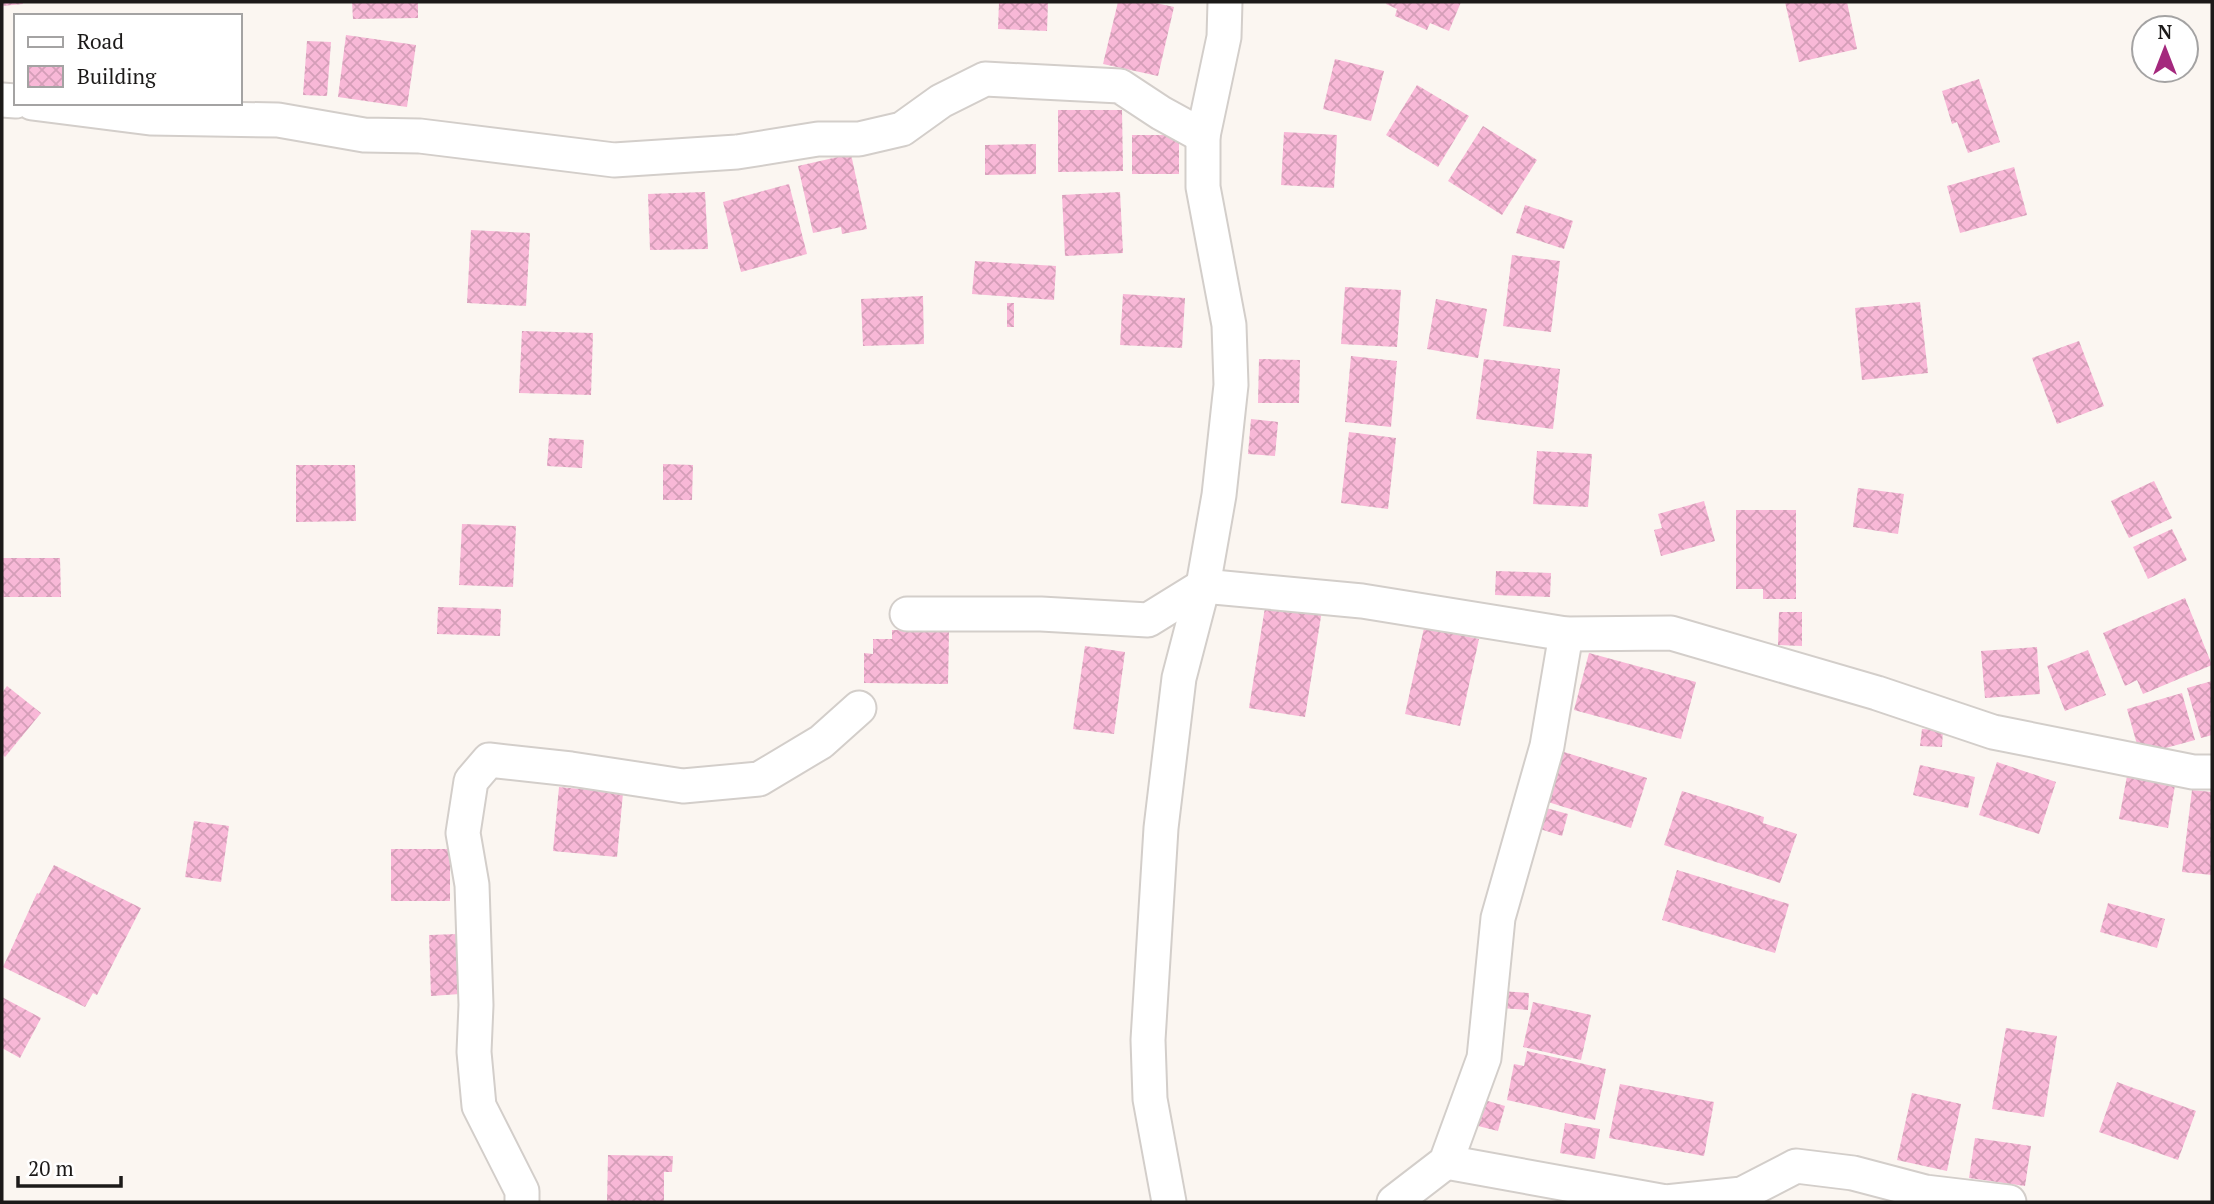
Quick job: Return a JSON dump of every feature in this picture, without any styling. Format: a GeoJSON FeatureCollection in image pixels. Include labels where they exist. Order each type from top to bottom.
{"type":"FeatureCollection","features":[{"type":"Feature","properties":{"kind":"street"},"geometry":{"type":"LineString","coordinates":[[1169,1202],[1150,1099],[1148,1040],[1161,828],[1179,678],[1203,586],[1219,495],[1231,385],[1229,325],[1203,187],[1203,136],[1224,37],[1225,2]]}},
{"type":"Feature","properties":{"kind":"street"},"geometry":{"type":"LineString","coordinates":[[48,105],[150,118],[278,120],[364,135],[420,136],[614,160],[737,152],[818,139],[859,139],[902,129],[941,101],[985,79],[1120,86],[1203,136]]}},
{"type":"Feature","properties":{"kind":"street"},"geometry":{"type":"LineString","coordinates":[[907,614],[1041,614],[1148,620],[1203,586],[1362,601],[1566,634],[1671,633],[1877,693],[1993,732],[2193,772],[2212,772]]}},
{"type":"Feature","properties":{"kind":"street"},"geometry":{"type":"LineString","coordinates":[[1394,1202],[1446,1162],[1484,1058],[1498,918],[1547,746],[1566,634]]}},
{"type":"Feature","properties":{"kind":"street"},"geometry":{"type":"LineString","coordinates":[[522,1202],[522,1191],[479,1106],[474,1052],[477,1005],[472,885],[463,833],[471,781],[489,760],[682,786],[759,779],[821,742],[859,708]]}},
{"type":"Feature","properties":{"kind":"street"},"geometry":{"type":"LineString","coordinates":[[1446,1162],[1666,1202],[1742,1194],[1796,1166],[1853,1173],[1925,1192],[2009,1202]]}},
{"type":"Feature","properties":{"kind":"building"},"geometry":{"type":"Polygon","coordinates":[[[2,2],[22,2],[23,4],[2,6],[2,2]]]}},
{"type":"Feature","properties":{"kind":"building"},"geometry":{"type":"Polygon","coordinates":[[[352,2],[418,2],[418,18],[353,19],[352,2]]]}},
{"type":"Feature","properties":{"kind":"building"},"geometry":{"type":"Polygon","coordinates":[[[999,2],[1048,2],[1047,31],[998,29],[999,2]]]}},
{"type":"Feature","properties":{"kind":"building"},"geometry":{"type":"Polygon","coordinates":[[[1118,2],[1151,2],[1174,7],[1158,76],[1103,64],[1118,2]]]}},
{"type":"Feature","properties":{"kind":"building"},"geometry":{"type":"Polygon","coordinates":[[[1461,2],[1449,31],[1430,23],[1427,30],[1395,16],[1397,9],[1386,4],[1461,2]]]}},
{"type":"Feature","properties":{"kind":"building"},"geometry":{"type":"Polygon","coordinates":[[[1785,2],[1847,2],[1857,49],[1799,62],[1785,2]]]}},
{"type":"Feature","properties":{"kind":"building"},"geometry":{"type":"Polygon","coordinates":[[[346,35],[416,45],[407,107],[338,97],[346,35]]]}},
{"type":"Feature","properties":{"kind":"building"},"geometry":{"type":"Polygon","coordinates":[[[307,41],[331,42],[327,96],[303,95],[307,41]]]}},
{"type":"Feature","properties":{"kind":"building"},"geometry":{"type":"Polygon","coordinates":[[[1335,59],[1384,71],[1371,121],[1323,109],[1335,59]]]}},
{"type":"Feature","properties":{"kind":"building"},"geometry":{"type":"Polygon","coordinates":[[[1979,79],[2000,142],[1968,153],[1957,122],[1952,124],[1942,91],[1979,79]]]}},
{"type":"Feature","properties":{"kind":"building"},"geometry":{"type":"Polygon","coordinates":[[[1417,85],[1469,116],[1438,167],[1386,135],[1417,85]]]}},
{"type":"Feature","properties":{"kind":"building"},"geometry":{"type":"Polygon","coordinates":[[[1058,110],[1122,110],[1123,171],[1058,172],[1058,110]]]}},
{"type":"Feature","properties":{"kind":"building"},"geometry":{"type":"Polygon","coordinates":[[[1483,126],[1537,160],[1502,215],[1448,181],[1483,126]]]}},
{"type":"Feature","properties":{"kind":"building"},"geometry":{"type":"Polygon","coordinates":[[[1284,132],[1337,135],[1334,188],[1281,185],[1284,132]]]}},
{"type":"Feature","properties":{"kind":"building"},"geometry":{"type":"Polygon","coordinates":[[[1132,135],[1179,135],[1179,174],[1132,174],[1132,135]]]}},
{"type":"Feature","properties":{"kind":"building"},"geometry":{"type":"Polygon","coordinates":[[[1036,144],[1036,174],[985,175],[985,145],[1036,144]]]}},
{"type":"Feature","properties":{"kind":"building"},"geometry":{"type":"Polygon","coordinates":[[[851,154],[867,229],[842,234],[841,227],[813,233],[798,166],[851,154]]]}},
{"type":"Feature","properties":{"kind":"building"},"geometry":{"type":"Polygon","coordinates":[[[2014,167],[2027,215],[1960,233],[1947,186],[2014,167]]]}},
{"type":"Feature","properties":{"kind":"building"},"geometry":{"type":"Polygon","coordinates":[[[789,184],[807,254],[741,272],[723,202],[789,184]]]}},
{"type":"Feature","properties":{"kind":"building"},"geometry":{"type":"Polygon","coordinates":[[[705,192],[708,249],[650,250],[648,194],[705,192]]]}},
{"type":"Feature","properties":{"kind":"building"},"geometry":{"type":"Polygon","coordinates":[[[1120,192],[1123,253],[1065,256],[1062,195],[1120,192]]]}},
{"type":"Feature","properties":{"kind":"building"},"geometry":{"type":"Polygon","coordinates":[[[1525,205],[1573,221],[1564,249],[1516,233],[1525,205]]]}},
{"type":"Feature","properties":{"kind":"building"},"geometry":{"type":"Polygon","coordinates":[[[471,230],[530,233],[526,306],[467,303],[471,230]]]}},
{"type":"Feature","properties":{"kind":"building"},"geometry":{"type":"Polygon","coordinates":[[[1512,255],[1560,261],[1551,332],[1503,326],[1512,255]]]}},
{"type":"Feature","properties":{"kind":"building"},"geometry":{"type":"Polygon","coordinates":[[[975,261],[1056,266],[1054,300],[972,294],[975,261]]]}},
{"type":"Feature","properties":{"kind":"building"},"geometry":{"type":"Polygon","coordinates":[[[1345,287],[1401,290],[1397,347],[1341,344],[1345,287]]]}},
{"type":"Feature","properties":{"kind":"building"},"geometry":{"type":"Polygon","coordinates":[[[1123,294],[1185,298],[1182,348],[1120,345],[1123,294]]]}},
{"type":"Feature","properties":{"kind":"building"},"geometry":{"type":"Polygon","coordinates":[[[923,296],[924,344],[863,346],[861,299],[923,296]]]}},
{"type":"Feature","properties":{"kind":"building"},"geometry":{"type":"Polygon","coordinates":[[[1436,299],[1487,309],[1478,358],[1427,349],[1436,299]]]}},
{"type":"Feature","properties":{"kind":"building"},"geometry":{"type":"Polygon","coordinates":[[[1920,302],[1928,373],[1862,380],[1855,308],[1920,302]]]}},
{"type":"Feature","properties":{"kind":"building"},"geometry":{"type":"Polygon","coordinates":[[[1007,303],[1014,303],[1014,327],[1007,327],[1007,303]]]}},
{"type":"Feature","properties":{"kind":"building"},"geometry":{"type":"Polygon","coordinates":[[[522,331],[593,333],[591,395],[519,393],[522,331]]]}},
{"type":"Feature","properties":{"kind":"building"},"geometry":{"type":"Polygon","coordinates":[[[2079,341],[2104,406],[2057,424],[2032,358],[2079,341]]]}},
{"type":"Feature","properties":{"kind":"building"},"geometry":{"type":"Polygon","coordinates":[[[1351,356],[1397,361],[1391,427],[1345,422],[1351,356]]]}},
{"type":"Feature","properties":{"kind":"building"},"geometry":{"type":"Polygon","coordinates":[[[1259,359],[1300,360],[1299,403],[1258,403],[1259,359]]]}},
{"type":"Feature","properties":{"kind":"building"},"geometry":{"type":"Polygon","coordinates":[[[1484,359],[1560,369],[1553,429],[1476,419],[1484,359]]]}},
{"type":"Feature","properties":{"kind":"building"},"geometry":{"type":"Polygon","coordinates":[[[1251,419],[1278,422],[1275,456],[1248,454],[1251,419]]]}},
{"type":"Feature","properties":{"kind":"building"},"geometry":{"type":"Polygon","coordinates":[[[1349,432],[1396,438],[1388,509],[1341,503],[1349,432]]]}},
{"type":"Feature","properties":{"kind":"building"},"geometry":{"type":"Polygon","coordinates":[[[549,438],[584,440],[582,468],[547,466],[549,438]]]}},
{"type":"Feature","properties":{"kind":"building"},"geometry":{"type":"Polygon","coordinates":[[[1537,451],[1592,454],[1588,507],[1533,504],[1537,451]]]}},
{"type":"Feature","properties":{"kind":"building"},"geometry":{"type":"Polygon","coordinates":[[[663,464],[693,465],[692,500],[663,500],[663,464]]]}},
{"type":"Feature","properties":{"kind":"building"},"geometry":{"type":"Polygon","coordinates":[[[296,465],[355,465],[356,521],[296,522],[296,465]]]}},
{"type":"Feature","properties":{"kind":"building"},"geometry":{"type":"Polygon","coordinates":[[[2154,481],[2172,518],[2129,538],[2111,501],[2154,481]]]}},
{"type":"Feature","properties":{"kind":"building"},"geometry":{"type":"Polygon","coordinates":[[[1858,488],[1904,494],[1898,534],[1853,527],[1858,488]]]}},
{"type":"Feature","properties":{"kind":"building"},"geometry":{"type":"Polygon","coordinates":[[[1704,501],[1715,541],[1661,556],[1654,530],[1662,528],[1658,514],[1704,501]]]}},
{"type":"Feature","properties":{"kind":"building"},"geometry":{"type":"Polygon","coordinates":[[[1736,510],[1796,510],[1796,599],[1763,599],[1763,589],[1736,589],[1736,510]]]}},
{"type":"Feature","properties":{"kind":"building"},"geometry":{"type":"Polygon","coordinates":[[[462,524],[516,526],[513,587],[459,585],[462,524]]]}},
{"type":"Feature","properties":{"kind":"building"},"geometry":{"type":"Polygon","coordinates":[[[2172,529],[2187,560],[2148,579],[2133,547],[2172,529]]]}},
{"type":"Feature","properties":{"kind":"building"},"geometry":{"type":"Polygon","coordinates":[[[2,558],[60,558],[61,597],[2,597],[2,558]]]}},
{"type":"Feature","properties":{"kind":"building"},"geometry":{"type":"Polygon","coordinates":[[[1496,571],[1551,573],[1550,597],[1495,595],[1496,571]]]}},
{"type":"Feature","properties":{"kind":"building"},"geometry":{"type":"Polygon","coordinates":[[[2185,598],[2212,665],[2143,694],[2137,680],[2125,686],[2103,633],[2185,598]]]}},
{"type":"Feature","properties":{"kind":"building"},"geometry":{"type":"Polygon","coordinates":[[[1266,601],[1322,610],[1305,717],[1249,708],[1266,601]]]}},
{"type":"Feature","properties":{"kind":"building"},"geometry":{"type":"Polygon","coordinates":[[[438,607],[501,609],[500,636],[437,634],[438,607]]]}},
{"type":"Feature","properties":{"kind":"building"},"geometry":{"type":"Polygon","coordinates":[[[1779,612],[1802,612],[1802,646],[1778,645],[1779,612]]]}},
{"type":"Feature","properties":{"kind":"building"},"geometry":{"type":"Polygon","coordinates":[[[1424,628],[1479,639],[1460,726],[1405,714],[1424,628]]]}},
{"type":"Feature","properties":{"kind":"building"},"geometry":{"type":"Polygon","coordinates":[[[892,630],[949,631],[948,684],[864,683],[864,653],[873,654],[873,639],[892,639],[892,630]]]}},
{"type":"Feature","properties":{"kind":"building"},"geometry":{"type":"Polygon","coordinates":[[[1085,646],[1125,652],[1114,734],[1073,729],[1085,646]]]}},
{"type":"Feature","properties":{"kind":"building"},"geometry":{"type":"Polygon","coordinates":[[[2037,647],[2040,694],[1985,698],[1981,651],[2037,647]]]}},
{"type":"Feature","properties":{"kind":"building"},"geometry":{"type":"Polygon","coordinates":[[[2088,650],[2106,695],[2065,711],[2047,666],[2088,650]]]}},
{"type":"Feature","properties":{"kind":"building"},"geometry":{"type":"Polygon","coordinates":[[[1589,653],[1696,682],[1681,739],[1574,710],[1589,653]]]}},
{"type":"Feature","properties":{"kind":"building"},"geometry":{"type":"Polygon","coordinates":[[[2212,681],[2212,735],[2201,738],[2187,688],[2212,681]]]}},
{"type":"Feature","properties":{"kind":"building"},"geometry":{"type":"Polygon","coordinates":[[[7,686],[41,713],[5,757],[2,754],[2,693],[7,686]]]}},
{"type":"Feature","properties":{"kind":"building"},"geometry":{"type":"Polygon","coordinates":[[[2182,693],[2195,740],[2140,755],[2127,709],[2182,693]]]}},
{"type":"Feature","properties":{"kind":"building"},"geometry":{"type":"Polygon","coordinates":[[[1922,729],[1943,730],[1942,747],[1920,746],[1922,729]]]}},
{"type":"Feature","properties":{"kind":"building"},"geometry":{"type":"Polygon","coordinates":[[[1564,752],[1647,778],[1631,828],[1548,802],[1564,752]]]}},
{"type":"Feature","properties":{"kind":"building"},"geometry":{"type":"Polygon","coordinates":[[[1997,762],[2056,782],[2039,834],[1979,815],[1997,762]]]}},
{"type":"Feature","properties":{"kind":"building"},"geometry":{"type":"Polygon","coordinates":[[[1920,765],[1975,777],[1968,808],[1913,795],[1920,765]]]}},
{"type":"Feature","properties":{"kind":"building"},"geometry":{"type":"Polygon","coordinates":[[[2127,776],[2175,785],[2168,828],[2119,819],[2127,776]]]}},
{"type":"Feature","properties":{"kind":"building"},"geometry":{"type":"Polygon","coordinates":[[[559,787],[623,793],[617,857],[553,851],[559,787]]]}},
{"type":"Feature","properties":{"kind":"building"},"geometry":{"type":"Polygon","coordinates":[[[2192,790],[2212,792],[2212,875],[2182,872],[2192,790]]]}},
{"type":"Feature","properties":{"kind":"building"},"geometry":{"type":"Polygon","coordinates":[[[1682,791],[1764,817],[1763,823],[1797,834],[1780,883],[1664,845],[1682,791]]]}},
{"type":"Feature","properties":{"kind":"building"},"geometry":{"type":"Polygon","coordinates":[[[1546,808],[1568,814],[1562,836],[1540,829],[1546,808]]]}},
{"type":"Feature","properties":{"kind":"building"},"geometry":{"type":"Polygon","coordinates":[[[194,821],[229,826],[221,882],[185,877],[194,821]]]}},
{"type":"Feature","properties":{"kind":"building"},"geometry":{"type":"Polygon","coordinates":[[[391,849],[450,849],[450,901],[391,901],[391,849]]]}},
{"type":"Feature","properties":{"kind":"building"},"geometry":{"type":"Polygon","coordinates":[[[54,865],[141,908],[97,995],[93,993],[85,1007],[3,967],[37,893],[39,894],[54,865]]]}},
{"type":"Feature","properties":{"kind":"building"},"geometry":{"type":"Polygon","coordinates":[[[1677,870],[1789,904],[1775,953],[1662,920],[1677,870]]]}},
{"type":"Feature","properties":{"kind":"building"},"geometry":{"type":"Polygon","coordinates":[[[2108,903],[2165,919],[2157,948],[2100,932],[2108,903]]]}},
{"type":"Feature","properties":{"kind":"building"},"geometry":{"type":"Polygon","coordinates":[[[458,934],[460,994],[431,996],[429,935],[458,934]]]}},
{"type":"Feature","properties":{"kind":"building"},"geometry":{"type":"Polygon","coordinates":[[[1501,991],[1529,993],[1528,1010],[1500,1008],[1501,991]]]}},
{"type":"Feature","properties":{"kind":"building"},"geometry":{"type":"Polygon","coordinates":[[[2,997],[41,1018],[20,1058],[2,1048],[2,997]]]}},
{"type":"Feature","properties":{"kind":"building"},"geometry":{"type":"Polygon","coordinates":[[[1533,1002],[1591,1015],[1581,1060],[1523,1047],[1533,1002]]]}},
{"type":"Feature","properties":{"kind":"building"},"geometry":{"type":"Polygon","coordinates":[[[2006,1028],[2057,1036],[2044,1117],[1992,1109],[2006,1028]]]}},
{"type":"Feature","properties":{"kind":"building"},"geometry":{"type":"Polygon","coordinates":[[[1527,1051],[1606,1069],[1595,1120],[1507,1100],[1514,1064],[1524,1066],[1527,1051]]]}},
{"type":"Feature","properties":{"kind":"building"},"geometry":{"type":"Polygon","coordinates":[[[2117,1082],[2196,1111],[2178,1160],[2099,1132],[2117,1082]]]}},
{"type":"Feature","properties":{"kind":"building"},"geometry":{"type":"Polygon","coordinates":[[[1620,1084],[1714,1102],[1704,1156],[1609,1138],[1620,1084]]]}},
{"type":"Feature","properties":{"kind":"building"},"geometry":{"type":"Polygon","coordinates":[[[1912,1093],[1961,1104],[1947,1171],[1897,1160],[1912,1093]]]}},
{"type":"Feature","properties":{"kind":"building"},"geometry":{"type":"Polygon","coordinates":[[[1481,1099],[1505,1106],[1498,1131],[1474,1125],[1481,1099]]]}},
{"type":"Feature","properties":{"kind":"building"},"geometry":{"type":"Polygon","coordinates":[[[1565,1123],[1600,1129],[1595,1159],[1560,1153],[1565,1123]]]}},
{"type":"Feature","properties":{"kind":"building"},"geometry":{"type":"Polygon","coordinates":[[[1975,1138],[2031,1146],[2025,1186],[1969,1178],[1975,1138]]]}},
{"type":"Feature","properties":{"kind":"building"},"geometry":{"type":"Polygon","coordinates":[[[608,1155],[673,1156],[672,1172],[664,1172],[664,1202],[607,1202],[608,1155]]]}}]}
